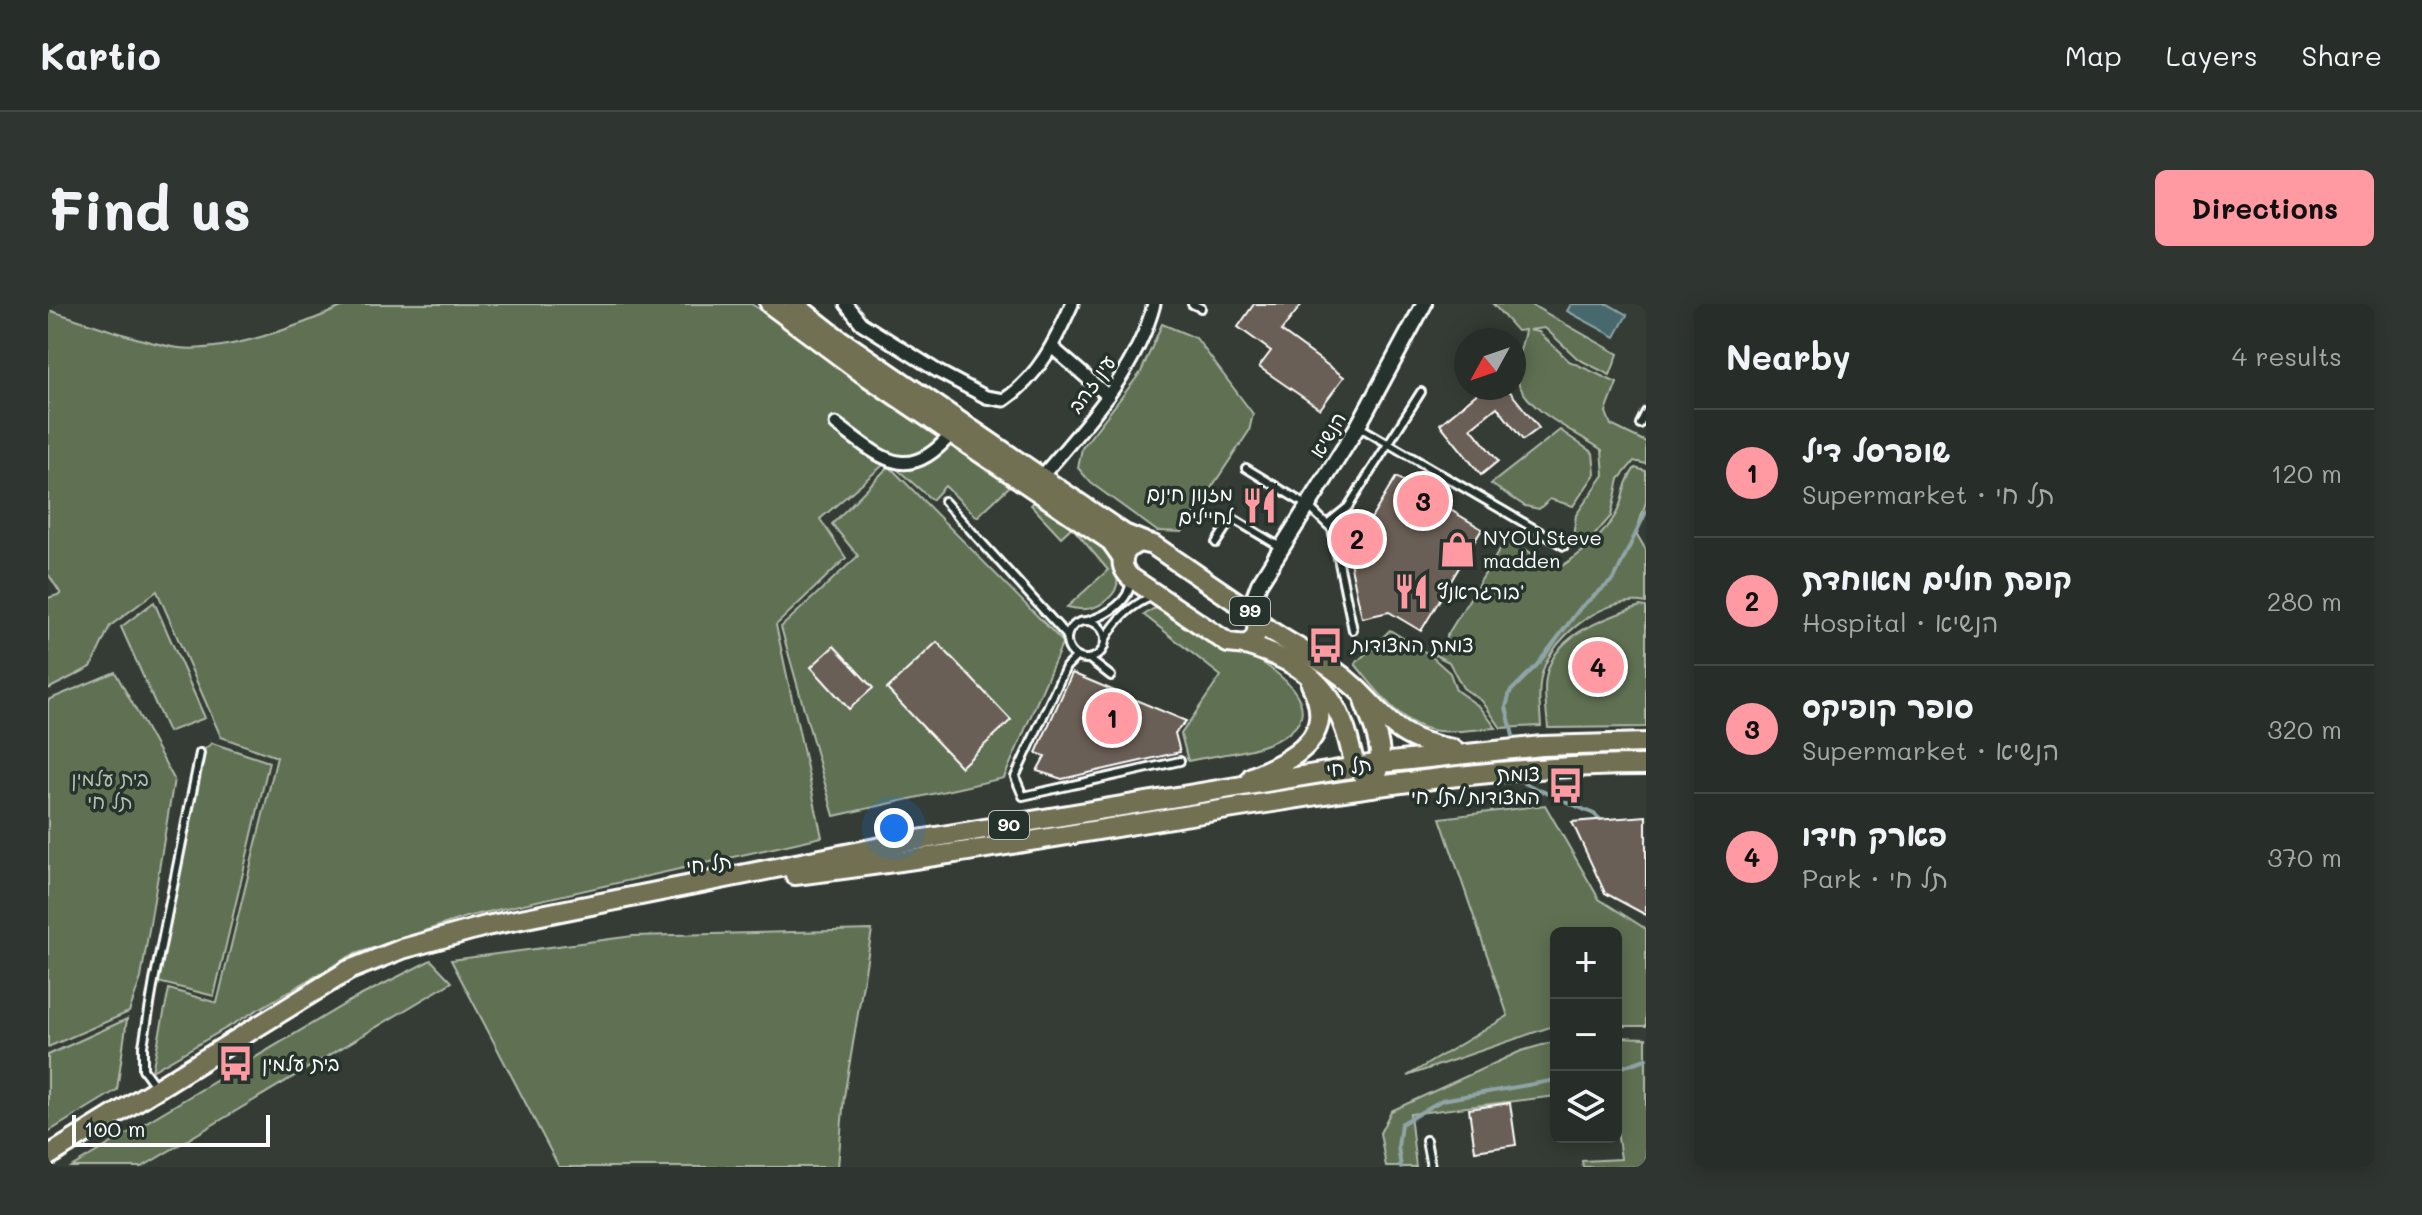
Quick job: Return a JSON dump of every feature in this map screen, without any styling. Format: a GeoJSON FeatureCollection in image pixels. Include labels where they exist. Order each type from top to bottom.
{"type":"FeatureCollection","features":[{"type":"Feature","properties":{"kind":"highway"},"geometry":{"type":"LineString","coordinates":[[770,304],[861,372],[1111,541],[1123,558]]}},
{"type":"Feature","properties":{"kind":"highway","name":"99"},"geometry":{"type":"LineString","coordinates":[[794,304],[836,337],[1124,534],[1153,545],[1247,611],[1273,634],[1332,668],[1358,691],[1367,706],[1381,763]]}},
{"type":"Feature","properties":{"kind":"highway"},"geometry":{"type":"LineString","coordinates":[[1130,577],[1123,566],[1123,558],[1128,548],[1144,542]]}},
{"type":"Feature","properties":{"kind":"highway","name":"99"},"geometry":{"type":"LineString","coordinates":[[1130,577],[1228,643],[1276,654],[1304,671],[1330,698],[1340,716],[1355,767],[1373,785]]}},
{"type":"Feature","properties":{"kind":"highway","name":"99"},"geometry":{"type":"LineString","coordinates":[[1246,645],[1255,638],[1247,611]]}},
{"type":"Feature","properties":{"kind":"highway"},"geometry":{"type":"LineString","coordinates":[[1220,790],[1287,762],[1302,752],[1313,736],[1321,709],[1304,671]]}},
{"type":"Feature","properties":{"kind":"highway"},"geometry":{"type":"LineString","coordinates":[[1358,691],[1389,724],[1404,734],[1436,746],[1476,752]]}},
{"type":"Feature","properties":{"kind":"highway","name":"תל חי"},"geometry":{"type":"LineString","coordinates":[[665,891],[906,842],[1381,763],[1542,746],[1646,743]]}},
{"type":"Feature","properties":{"kind":"highway"},"geometry":{"type":"LineString","coordinates":[[1373,785],[1381,763]]}},
{"type":"Feature","properties":{"kind":"highway","name":"תל חי"},"geometry":{"type":"LineString","coordinates":[[665,891],[926,859],[1373,785],[1544,767],[1646,765]]}},
{"type":"Feature","properties":{"kind":"highway","name":"90"},"geometry":{"type":"LineString","coordinates":[[48,1156],[327,983],[377,958],[486,926],[665,891]]}},
{"type":"Feature","properties":{"kind":"street"},"geometry":{"type":"LineString","coordinates":[[846,304],[861,323],[939,372],[986,397],[1004,400],[1022,387],[1053,348],[1072,304]]}},
{"type":"Feature","properties":{"kind":"street","name":"עין זהב"},"geometry":{"type":"LineString","coordinates":[[1042,476],[1125,373],[1146,336],[1154,304]]}},
{"type":"Feature","properties":{"kind":"street","name":"הנשיא"},"geometry":{"type":"LineString","coordinates":[[1247,611],[1259,584],[1358,426],[1424,304]]}},
{"type":"Feature","properties":{"kind":"street"},"geometry":{"type":"LineString","coordinates":[[1053,348],[1108,396]]}},
{"type":"Feature","properties":{"kind":"street"},"geometry":{"type":"LineString","coordinates":[[836,424],[880,456],[903,463],[923,460],[932,455],[952,433]]}},
{"type":"Feature","properties":{"kind":"lane"},"geometry":{"type":"LineString","coordinates":[[1192,304],[1201,308]]}},
{"type":"Feature","properties":{"kind":"lane"},"geometry":{"type":"LineString","coordinates":[[1327,524],[1348,507],[1421,392]]}},
{"type":"Feature","properties":{"kind":"lane"},"geometry":{"type":"LineString","coordinates":[[1640,424],[1646,412]]}},
{"type":"Feature","properties":{"kind":"lane"},"geometry":{"type":"LineString","coordinates":[[1358,426],[1564,546]]}},
{"type":"Feature","properties":{"kind":"lane"},"geometry":{"type":"LineString","coordinates":[[1246,468],[1308,506],[1332,529],[1353,630]]}},
{"type":"Feature","properties":{"kind":"lane"},"geometry":{"type":"LineString","coordinates":[[944,501],[1067,636],[1069,649],[1076,657],[1089,659],[1111,676]]}},
{"type":"Feature","properties":{"kind":"lane"},"geometry":{"type":"LineString","coordinates":[[1216,543],[1232,518],[1282,548]]}},
{"type":"Feature","properties":{"kind":"lane"},"geometry":{"type":"LineString","coordinates":[[1067,636],[1074,624],[1105,616],[1126,597],[1130,577]]}},
{"type":"Feature","properties":{"kind":"lane"},"geometry":{"type":"LineString","coordinates":[[1089,659],[1101,653],[1112,628],[1137,603],[1158,596]]}},
{"type":"Feature","properties":{"kind":"lane"},"geometry":{"type":"LineString","coordinates":[[1088,620],[1100,626],[1105,640]]}},
{"type":"Feature","properties":{"kind":"lane"},"geometry":{"type":"LineString","coordinates":[[1076,657],[1066,667],[1015,777],[1023,796],[1180,761]]}},
{"type":"Feature","properties":{"kind":"lane"},"geometry":{"type":"LineString","coordinates":[[156,1087],[143,1069],[143,1046],[200,753]]}},
{"type":"Feature","properties":{"kind":"lane"},"geometry":{"type":"LineString","coordinates":[[1426,1140],[1431,1167]]}},
{"type":"Feature","properties":{"kind":"green space"},"geometry":{"type":"Polygon","coordinates":[[[348,304],[751,304],[779,320],[1012,484],[977,517],[945,486],[932,500],[888,461],[820,519],[846,558],[776,625],[822,837],[466,917],[352,955],[152,1071],[169,989],[217,1003],[277,757],[221,737],[157,591],[110,626],[91,667],[48,689],[48,598],[61,594],[48,574],[48,310],[141,340],[192,349],[262,337],[348,304]]]}},
{"type":"Feature","properties":{"kind":"green space"},"geometry":{"type":"Polygon","coordinates":[[[1493,304],[1530,304],[1618,354],[1610,375],[1578,359],[1545,328],[1529,330],[1539,332],[1569,361],[1617,383],[1606,412],[1611,425],[1646,442],[1646,464],[1634,461],[1619,479],[1611,516],[1586,545],[1572,544],[1576,515],[1604,475],[1602,450],[1553,420],[1526,396],[1526,328],[1514,328],[1493,304]]]}},
{"type":"Feature","properties":{"kind":"green space"},"geometry":{"type":"Polygon","coordinates":[[[1162,324],[1196,338],[1253,414],[1249,431],[1182,532],[1157,531],[1091,483],[1078,468],[1082,448],[1141,372],[1162,324]]]}},
{"type":"Feature","properties":{"kind":"green space"},"geometry":{"type":"Polygon","coordinates":[[[1560,430],[1593,453],[1595,474],[1573,506],[1550,499],[1539,509],[1525,506],[1491,484],[1560,430]]]}},
{"type":"Feature","properties":{"kind":"green space"},"geometry":{"type":"Polygon","coordinates":[[[889,466],[1063,642],[1004,778],[834,816],[781,627],[858,556],[832,524],[889,466]]]}},
{"type":"Feature","properties":{"kind":"green space"},"geometry":{"type":"Polygon","coordinates":[[[1635,468],[1646,471],[1646,502],[1636,533],[1646,550],[1646,603],[1616,605],[1600,611],[1571,631],[1549,656],[1543,670],[1539,691],[1541,726],[1501,728],[1482,701],[1463,688],[1449,662],[1435,655],[1507,538],[1557,569],[1604,531],[1619,508],[1635,468]]]}},
{"type":"Feature","properties":{"kind":"green space"},"geometry":{"type":"Polygon","coordinates":[[[1040,496],[1081,528],[1109,557],[1116,572],[1117,586],[1108,599],[1099,605],[1084,609],[1067,607],[1108,570],[1072,527],[1061,537],[1031,505],[1040,496]]]}},
{"type":"Feature","properties":{"kind":"green space"},"geometry":{"type":"Polygon","coordinates":[[[154,602],[205,718],[168,732],[121,627],[154,602]]]}},
{"type":"Feature","properties":{"kind":"green space"},"geometry":{"type":"Polygon","coordinates":[[[1640,606],[1646,607],[1646,727],[1548,728],[1545,684],[1551,663],[1559,650],[1582,630],[1640,606]]]}},
{"type":"Feature","properties":{"kind":"green space"},"geometry":{"type":"Polygon","coordinates":[[[1161,608],[1217,646],[1253,658],[1271,669],[1293,689],[1300,700],[1302,711],[1299,722],[1289,732],[1262,746],[1188,761],[1181,734],[1221,676],[1144,615],[1161,608]]]}},
{"type":"Feature","properties":{"kind":"green space"},"geometry":{"type":"Polygon","coordinates":[[[1390,630],[1430,655],[1450,673],[1456,690],[1480,707],[1496,728],[1438,731],[1413,723],[1391,706],[1355,664],[1390,630]]]}},
{"type":"Feature","properties":{"kind":"green space","name":"בית עלמין תל חי"},"geometry":{"type":"Polygon","coordinates":[[[115,672],[174,779],[141,978],[129,1012],[48,1047],[48,700],[115,672]]]}},
{"type":"Feature","properties":{"kind":"green space"},"geometry":{"type":"Polygon","coordinates":[[[212,743],[269,762],[214,996],[154,981],[200,753],[212,743]]]}},
{"type":"Feature","properties":{"kind":"green space"},"geometry":{"type":"Polygon","coordinates":[[[1545,805],[1599,899],[1646,929],[1646,1026],[1622,1026],[1622,927],[1550,927],[1550,1027],[1407,1076],[1508,1016],[1440,818],[1545,805]]]}},
{"type":"Feature","properties":{"kind":"green space"},"geometry":{"type":"Polygon","coordinates":[[[872,930],[844,1097],[838,1167],[559,1167],[451,960],[633,936],[872,930]]]}},
{"type":"Feature","properties":{"kind":"green space"},"geometry":{"type":"Polygon","coordinates":[[[431,960],[452,982],[142,1167],[71,1167],[350,1001],[431,960]]]}},
{"type":"Feature","properties":{"kind":"green space"},"geometry":{"type":"Polygon","coordinates":[[[127,1019],[117,1090],[48,1132],[48,1055],[127,1019]]]}},
{"type":"Feature","properties":{"kind":"green space"},"geometry":{"type":"Polygon","coordinates":[[[1622,1037],[1646,1038],[1646,1167],[1583,1167],[1582,1161],[1621,1159],[1622,1037]]]}},
{"type":"Feature","properties":{"kind":"green space"},"geometry":{"type":"Polygon","coordinates":[[[1550,1043],[1550,1097],[1410,1114],[1416,1167],[1386,1167],[1380,1133],[1391,1111],[1521,1051],[1550,1043]]]}},
{"type":"Feature","properties":{"kind":"water"},"geometry":{"type":"Polygon","coordinates":[[[1571,304],[1608,304],[1627,315],[1615,337],[1567,311],[1571,304]]]}},
{"type":"Feature","properties":{"kind":"building"},"geometry":{"type":"Polygon","coordinates":[[[1254,304],[1302,304],[1281,331],[1344,377],[1320,409],[1259,367],[1271,351],[1238,327],[1254,304]]]}},
{"type":"Feature","properties":{"kind":"building"},"geometry":{"type":"Polygon","coordinates":[[[1469,400],[1517,400],[1539,428],[1523,440],[1497,407],[1471,428],[1498,461],[1481,475],[1440,424],[1469,400]]]}},
{"type":"Feature","properties":{"kind":"building"},"geometry":{"type":"Polygon","coordinates":[[[1396,477],[1482,529],[1421,631],[1389,612],[1362,618],[1344,534],[1366,527],[1396,477]]]}},
{"type":"Feature","properties":{"kind":"building"},"geometry":{"type":"Polygon","coordinates":[[[937,642],[1011,720],[961,767],[887,689],[937,642]]]}},
{"type":"Feature","properties":{"kind":"building"},"geometry":{"type":"Polygon","coordinates":[[[834,646],[873,688],[849,709],[811,667],[834,646]]]}},
{"type":"Feature","properties":{"kind":"building"},"geometry":{"type":"Polygon","coordinates":[[[1072,673],[1186,721],[1175,733],[1180,752],[1062,779],[1037,771],[1045,756],[1036,753],[1072,673]]]}},
{"type":"Feature","properties":{"kind":"building"},"geometry":{"type":"Polygon","coordinates":[[[1646,816],[1646,915],[1605,893],[1572,822],[1646,816]]]}},
{"type":"Feature","properties":{"kind":"building"},"geometry":{"type":"Polygon","coordinates":[[[1510,1103],[1516,1145],[1475,1151],[1469,1109],[1510,1103]]]}},
{"type":"Feature","properties":{"kind":"waterway"},"geometry":{"type":"LineString","coordinates":[[1515,744],[1506,707],[1510,692],[1537,665],[1581,607],[1614,579],[1646,512]]}},
{"type":"Feature","properties":{"kind":"waterway"},"geometry":{"type":"LineString","coordinates":[[1522,776],[1524,783],[1594,814],[1602,821]]}},
{"type":"Feature","properties":{"kind":"waterway"},"geometry":{"type":"LineString","coordinates":[[1622,1067],[1646,1059]]}},
{"type":"Feature","properties":{"kind":"waterway"},"geometry":{"type":"LineString","coordinates":[[1401,1167],[1398,1147],[1401,1124],[1442,1100],[1550,1081]]}},
{"type":"Feature","properties":{"kind":"place","name":"סופר קופיקס"},"geometry":{"type":"Point","coordinates":[1423,501]}},
{"type":"Feature","properties":{"kind":"place","name":"מזנון חינם לחיילים"},"geometry":{"type":"Point","coordinates":[1259,506]}},
{"type":"Feature","properties":{"kind":"place","name":"קופת חולים מאוחדת"},"geometry":{"type":"Point","coordinates":[1357,539]}},
{"type":"Feature","properties":{"kind":"place","name":"NYOU Steve madden"},"geometry":{"type":"Point","coordinates":[1457,550]}},
{"type":"Feature","properties":{"kind":"place","name":"בורגראנץ'"},"geometry":{"type":"Point","coordinates":[1411,592]}},
{"type":"Feature","properties":{"kind":"place","name":"צומת המצודות"},"geometry":{"type":"Point","coordinates":[1325,645]}},
{"type":"Feature","properties":{"kind":"place","name":"פארק חידו"},"geometry":{"type":"Point","coordinates":[1598,667]}},
{"type":"Feature","properties":{"kind":"place","name":"שופרסל דיל"},"geometry":{"type":"Point","coordinates":[1112,718]}},
{"type":"Feature","properties":{"kind":"place","name":"צומת המצודות/תל חי"},"geometry":{"type":"Point","coordinates":[1566,786]}},
{"type":"Feature","properties":{"kind":"place","name":"בית עלמין"},"geometry":{"type":"Point","coordinates":[236,1064]}}]}
